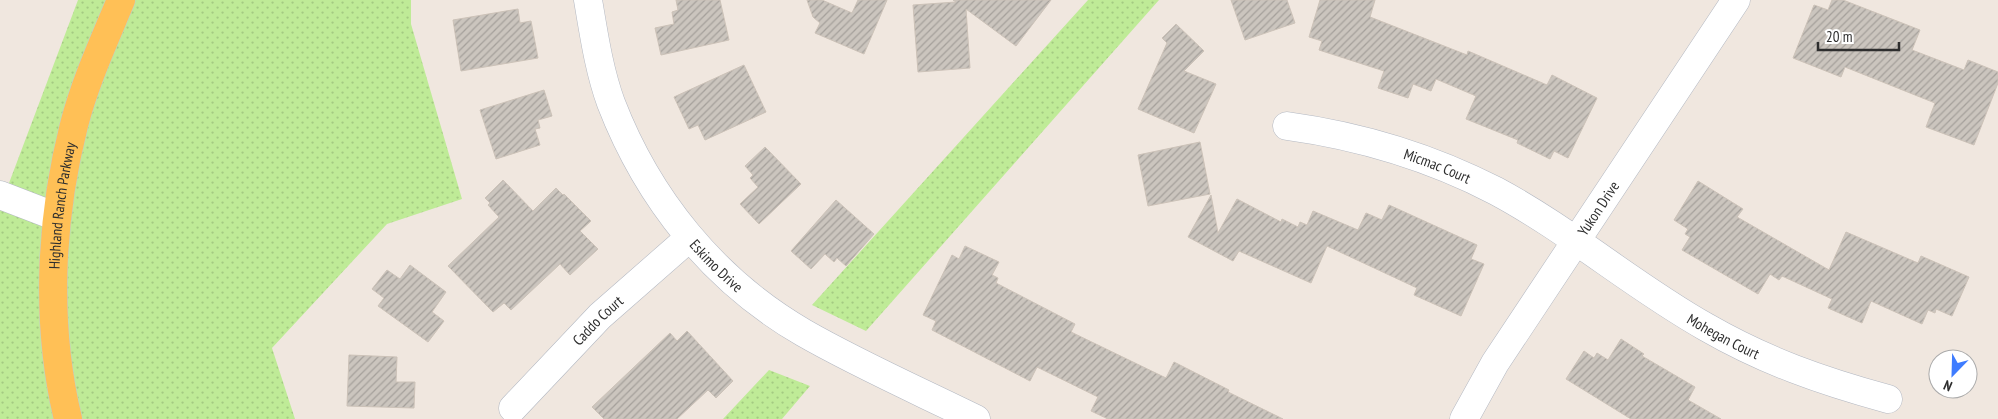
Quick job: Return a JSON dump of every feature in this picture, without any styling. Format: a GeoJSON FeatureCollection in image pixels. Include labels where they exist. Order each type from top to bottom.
{"type":"FeatureCollection","features":[{"type":"Feature","properties":{"kind":"main road","name":"Highland Ranch Parkway"},"geometry":{"type":"LineString","coordinates":[[68,419],[57,353],[54,305],[57,217],[74,124],[87,83],[121,0]]}},
{"type":"Feature","properties":{"kind":"street","name":"Eskimo Drive"},"geometry":{"type":"LineString","coordinates":[[588,0],[597,53],[611,102],[631,150],[658,196],[689,238],[720,270],[759,304],[804,333],[947,413],[976,419]]}},
{"type":"Feature","properties":{"kind":"street","name":"Yukon Drive"},"geometry":{"type":"LineString","coordinates":[[1464,419],[1495,363],[1736,0]]}},
{"type":"Feature","properties":{"kind":"street","name":"Micmac Court"},"geometry":{"type":"LineString","coordinates":[[1287,126],[1323,131],[1384,145],[1439,165],[1496,192],[1575,241]]}},
{"type":"Feature","properties":{"kind":"street"},"geometry":{"type":"LineString","coordinates":[[0,195],[57,217]]}},
{"type":"Feature","properties":{"kind":"street","name":"Caddo Court"},"geometry":{"type":"LineString","coordinates":[[512,408],[600,316],[689,238]]}},
{"type":"Feature","properties":{"kind":"street","name":"Mohegan Court"},"geometry":{"type":"LineString","coordinates":[[1575,241],[1704,327],[1761,356],[1823,382],[1888,399]]}},
{"type":"Feature","properties":{"kind":"green space"},"geometry":{"type":"Polygon","coordinates":[[[78,0],[411,0],[411,24],[462,199],[387,224],[272,348],[295,419],[0,419],[0,207],[78,0]]]}},
{"type":"Feature","properties":{"kind":"green space"},"geometry":{"type":"Polygon","coordinates":[[[1088,0],[1159,0],[866,331],[812,305],[1088,0]]]}},
{"type":"Feature","properties":{"kind":"green space"},"geometry":{"type":"Polygon","coordinates":[[[769,370],[810,386],[782,419],[723,419],[769,370]]]}},
{"type":"Feature","properties":{"kind":"building"},"geometry":{"type":"Polygon","coordinates":[[[676,0],[720,0],[729,40],[661,55],[655,28],[674,24],[672,12],[678,10],[676,0]]]}},
{"type":"Feature","properties":{"kind":"building"},"geometry":{"type":"Polygon","coordinates":[[[807,0],[822,0],[852,13],[858,0],[887,0],[864,54],[815,33],[820,23],[813,17],[807,0]]]}},
{"type":"Feature","properties":{"kind":"building"},"geometry":{"type":"Polygon","coordinates":[[[953,0],[1051,0],[1016,46],[966,9],[970,68],[918,72],[913,5],[956,2],[953,0]]]}},
{"type":"Feature","properties":{"kind":"building"},"geometry":{"type":"Polygon","coordinates":[[[1231,0],[1287,0],[1295,23],[1245,40],[1231,0]]]}},
{"type":"Feature","properties":{"kind":"building"},"geometry":{"type":"Polygon","coordinates":[[[1320,0],[1375,0],[1370,17],[1467,55],[1468,51],[1547,85],[1552,75],[1597,98],[1568,158],[1554,151],[1550,159],[1517,143],[1518,140],[1466,119],[1476,96],[1436,79],[1431,91],[1413,84],[1408,98],[1378,88],[1384,71],[1319,50],[1322,41],[1309,37],[1320,0]]]}},
{"type":"Feature","properties":{"kind":"building"},"geometry":{"type":"Polygon","coordinates":[[[1832,0],[1843,0],[1920,30],[1912,50],[1964,70],[1968,60],[1998,72],[1998,83],[1974,145],[1926,127],[1935,103],[1845,67],[1841,77],[1793,58],[1814,5],[1828,10],[1832,0]]]}},
{"type":"Feature","properties":{"kind":"building"},"geometry":{"type":"Polygon","coordinates":[[[518,9],[520,23],[531,21],[538,58],[461,71],[453,20],[518,9]]]}},
{"type":"Feature","properties":{"kind":"building"},"geometry":{"type":"Polygon","coordinates":[[[1176,24],[1204,51],[1184,71],[1216,84],[1194,133],[1138,109],[1167,43],[1162,38],[1176,24]]]}},
{"type":"Feature","properties":{"kind":"building"},"geometry":{"type":"Polygon","coordinates":[[[744,65],[766,112],[705,140],[698,125],[689,129],[674,97],[744,65]]]}},
{"type":"Feature","properties":{"kind":"building"},"geometry":{"type":"Polygon","coordinates":[[[544,90],[552,116],[538,120],[540,128],[535,129],[540,145],[496,159],[480,110],[544,90]]]}},
{"type":"Feature","properties":{"kind":"building"},"geometry":{"type":"Polygon","coordinates":[[[1200,142],[1210,194],[1148,206],[1138,155],[1200,142]]]}},
{"type":"Feature","properties":{"kind":"building"},"geometry":{"type":"Polygon","coordinates":[[[765,147],[801,184],[759,224],[740,204],[758,187],[750,178],[753,175],[745,166],[765,147]]]}},
{"type":"Feature","properties":{"kind":"building"},"geometry":{"type":"Polygon","coordinates":[[[503,180],[533,211],[556,188],[591,221],[580,231],[598,249],[570,275],[560,264],[511,310],[504,303],[493,312],[448,266],[499,217],[488,205],[490,203],[485,198],[503,180]]]}},
{"type":"Feature","properties":{"kind":"building"},"geometry":{"type":"Polygon","coordinates":[[[1698,181],[1743,209],[1737,217],[1829,270],[1846,232],[1918,263],[1921,256],[1969,277],[1952,316],[1936,309],[1935,313],[1928,310],[1922,324],[1871,301],[1862,323],[1828,308],[1832,299],[1782,276],[1779,280],[1770,274],[1758,294],[1682,250],[1690,237],[1685,234],[1688,229],[1674,220],[1698,181]]]}},
{"type":"Feature","properties":{"kind":"building"},"geometry":{"type":"Polygon","coordinates":[[[1211,195],[1218,233],[1237,199],[1281,222],[1282,219],[1298,227],[1300,222],[1307,225],[1313,211],[1358,230],[1366,213],[1382,220],[1389,205],[1477,245],[1471,259],[1484,264],[1461,316],[1414,295],[1417,288],[1327,246],[1311,283],[1239,251],[1233,261],[1188,237],[1211,195]]]}},
{"type":"Feature","properties":{"kind":"building"},"geometry":{"type":"Polygon","coordinates":[[[836,200],[874,234],[846,266],[837,258],[834,262],[825,254],[811,269],[791,251],[836,200]]]}},
{"type":"Feature","properties":{"kind":"building"},"geometry":{"type":"Polygon","coordinates":[[[965,246],[999,262],[992,275],[998,278],[996,283],[1075,324],[1071,332],[1166,378],[1174,362],[1229,390],[1228,392],[1283,419],[1108,419],[1091,411],[1098,397],[1037,367],[1030,381],[932,330],[936,321],[923,315],[952,255],[959,259],[965,246]]]}},
{"type":"Feature","properties":{"kind":"building"},"geometry":{"type":"Polygon","coordinates":[[[410,265],[446,292],[432,312],[444,321],[428,342],[378,306],[384,298],[372,289],[387,270],[400,279],[410,265]]]}},
{"type":"Feature","properties":{"kind":"building"},"geometry":{"type":"Polygon","coordinates":[[[687,331],[733,381],[716,398],[708,390],[677,419],[604,419],[592,407],[670,333],[677,341],[687,331]]]}},
{"type":"Feature","properties":{"kind":"building"},"geometry":{"type":"Polygon","coordinates":[[[1621,339],[1644,354],[1642,356],[1695,387],[1688,400],[1721,419],[1631,419],[1566,379],[1584,351],[1594,358],[1597,353],[1608,360],[1621,339]]]}},
{"type":"Feature","properties":{"kind":"building"},"geometry":{"type":"Polygon","coordinates":[[[349,355],[397,357],[396,382],[415,382],[414,408],[347,406],[349,355]]]}}]}
